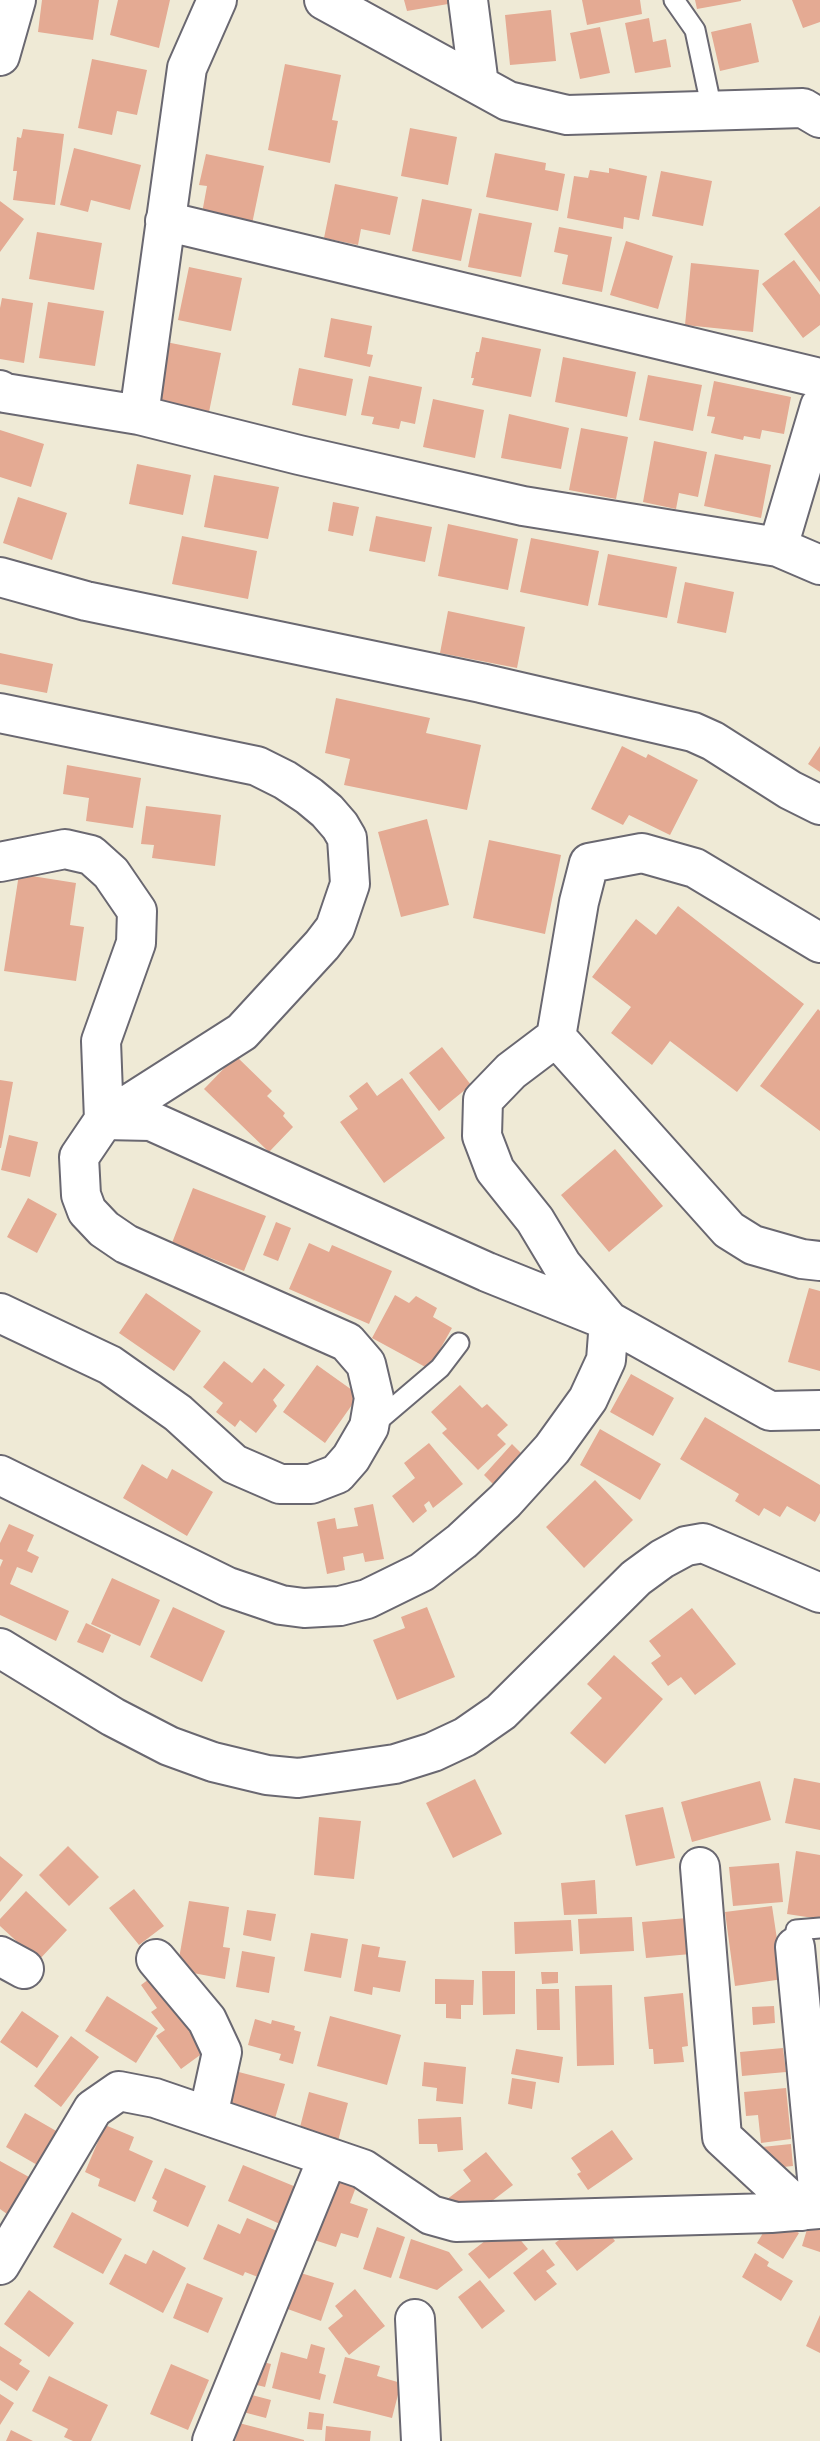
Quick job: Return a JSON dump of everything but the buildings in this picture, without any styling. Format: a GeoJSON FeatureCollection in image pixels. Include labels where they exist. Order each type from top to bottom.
{"type":"FeatureCollection","features":[{"type":"Feature","properties":{"kind":"street"},"geometry":{"type":"LineString","coordinates":[[0,56],[16,0]]}},
{"type":"Feature","properties":{"kind":"street"},"geometry":{"type":"LineString","coordinates":[[139,415],[187,68],[217,0]]}},
{"type":"Feature","properties":{"kind":"street"},"geometry":{"type":"LineString","coordinates":[[324,0],[508,101],[567,115],[803,108],[820,118]]}},
{"type":"Feature","properties":{"kind":"street"},"geometry":{"type":"LineString","coordinates":[[468,0],[479,85]]}},
{"type":"Feature","properties":{"kind":"street"},"geometry":{"type":"LineString","coordinates":[[165,221],[820,378]]}},
{"type":"Feature","properties":{"kind":"street"},"geometry":{"type":"LineString","coordinates":[[0,390],[139,415],[523,506],[778,547],[820,565]]}},
{"type":"Feature","properties":{"kind":"street"},"geometry":{"type":"LineString","coordinates":[[778,547],[820,406]]}},
{"type":"Feature","properties":{"kind":"street"},"geometry":{"type":"LineString","coordinates":[[0,576],[86,601],[481,683],[693,732],[713,741],[790,790],[820,805]]}},
{"type":"Feature","properties":{"kind":"street"},"geometry":{"type":"LineString","coordinates":[[0,713],[257,766],[309,796],[334,819],[347,838],[350,884],[335,928],[322,945],[242,1032],[104,1120],[79,1157],[81,1195],[87,1211],[104,1229],[126,1244],[347,1342],[366,1364],[374,1398],[369,1427],[351,1458],[337,1474],[311,1484],[280,1484],[234,1464],[178,1413],[110,1365],[0,1313]]}},
{"type":"Feature","properties":{"kind":"street"},"geometry":{"type":"LineString","coordinates":[[0,862],[65,849],[92,855],[111,873],[137,911],[136,943],[101,1041],[104,1120]]}},
{"type":"Feature","properties":{"kind":"street"},"geometry":{"type":"LineString","coordinates":[[0,1475],[228,1587],[281,1605],[304,1608],[340,1606],[367,1599],[422,1573],[462,1541],[505,1500],[552,1449],[588,1399],[606,1360],[609,1321],[562,1265],[535,1220],[495,1170],[482,1136],[483,1100],[512,1071],[556,1037],[579,902],[589,863],[642,853],[695,868],[820,943]]}},
{"type":"Feature","properties":{"kind":"street"},"geometry":{"type":"LineString","coordinates":[[556,1037],[729,1230],[753,1244],[802,1259],[820,1261]]}},
{"type":"Feature","properties":{"kind":"street"},"geometry":{"type":"LineString","coordinates":[[104,1120],[151,1121],[486,1272],[609,1321],[770,1411],[820,1410]]}},
{"type":"Feature","properties":{"kind":"street"},"geometry":{"type":"LineString","coordinates":[[0,1648],[113,1717],[169,1746],[213,1762],[267,1775],[298,1778],[395,1764],[433,1752],[465,1737],[501,1712],[636,1578],[686,1546],[703,1543],[820,1593]]}},
{"type":"Feature","properties":{"kind":"street"},"geometry":{"type":"LineString","coordinates":[[700,1867],[722,2137],[814,2210]]}},
{"type":"Feature","properties":{"kind":"street"},"geometry":{"type":"LineString","coordinates":[[808,1938],[814,2210]]}},
{"type":"Feature","properties":{"kind":"street"},"geometry":{"type":"LineString","coordinates":[[156,1959],[207,2020],[222,2052],[208,2116]]}},
{"type":"Feature","properties":{"kind":"street"},"geometry":{"type":"LineString","coordinates":[[5,2245],[93,2109],[119,2091],[155,2098],[363,2169],[431,2215],[456,2222],[814,2210]]}},
{"type":"Feature","properties":{"kind":"street"},"geometry":{"type":"LineString","coordinates":[[212,2441],[328,2157]]}},
{"type":"Feature","properties":{"kind":"street"},"geometry":{"type":"LineString","coordinates":[[415,2319],[421,2441]]}},
{"type":"Feature","properties":{"kind":"lane"},"geometry":{"type":"LineString","coordinates":[[674,0],[695,30],[712,110]]}},
{"type":"Feature","properties":{"kind":"lane"},"geometry":{"type":"LineString","coordinates":[[369,1427],[440,1368],[459,1343]]}}]}
